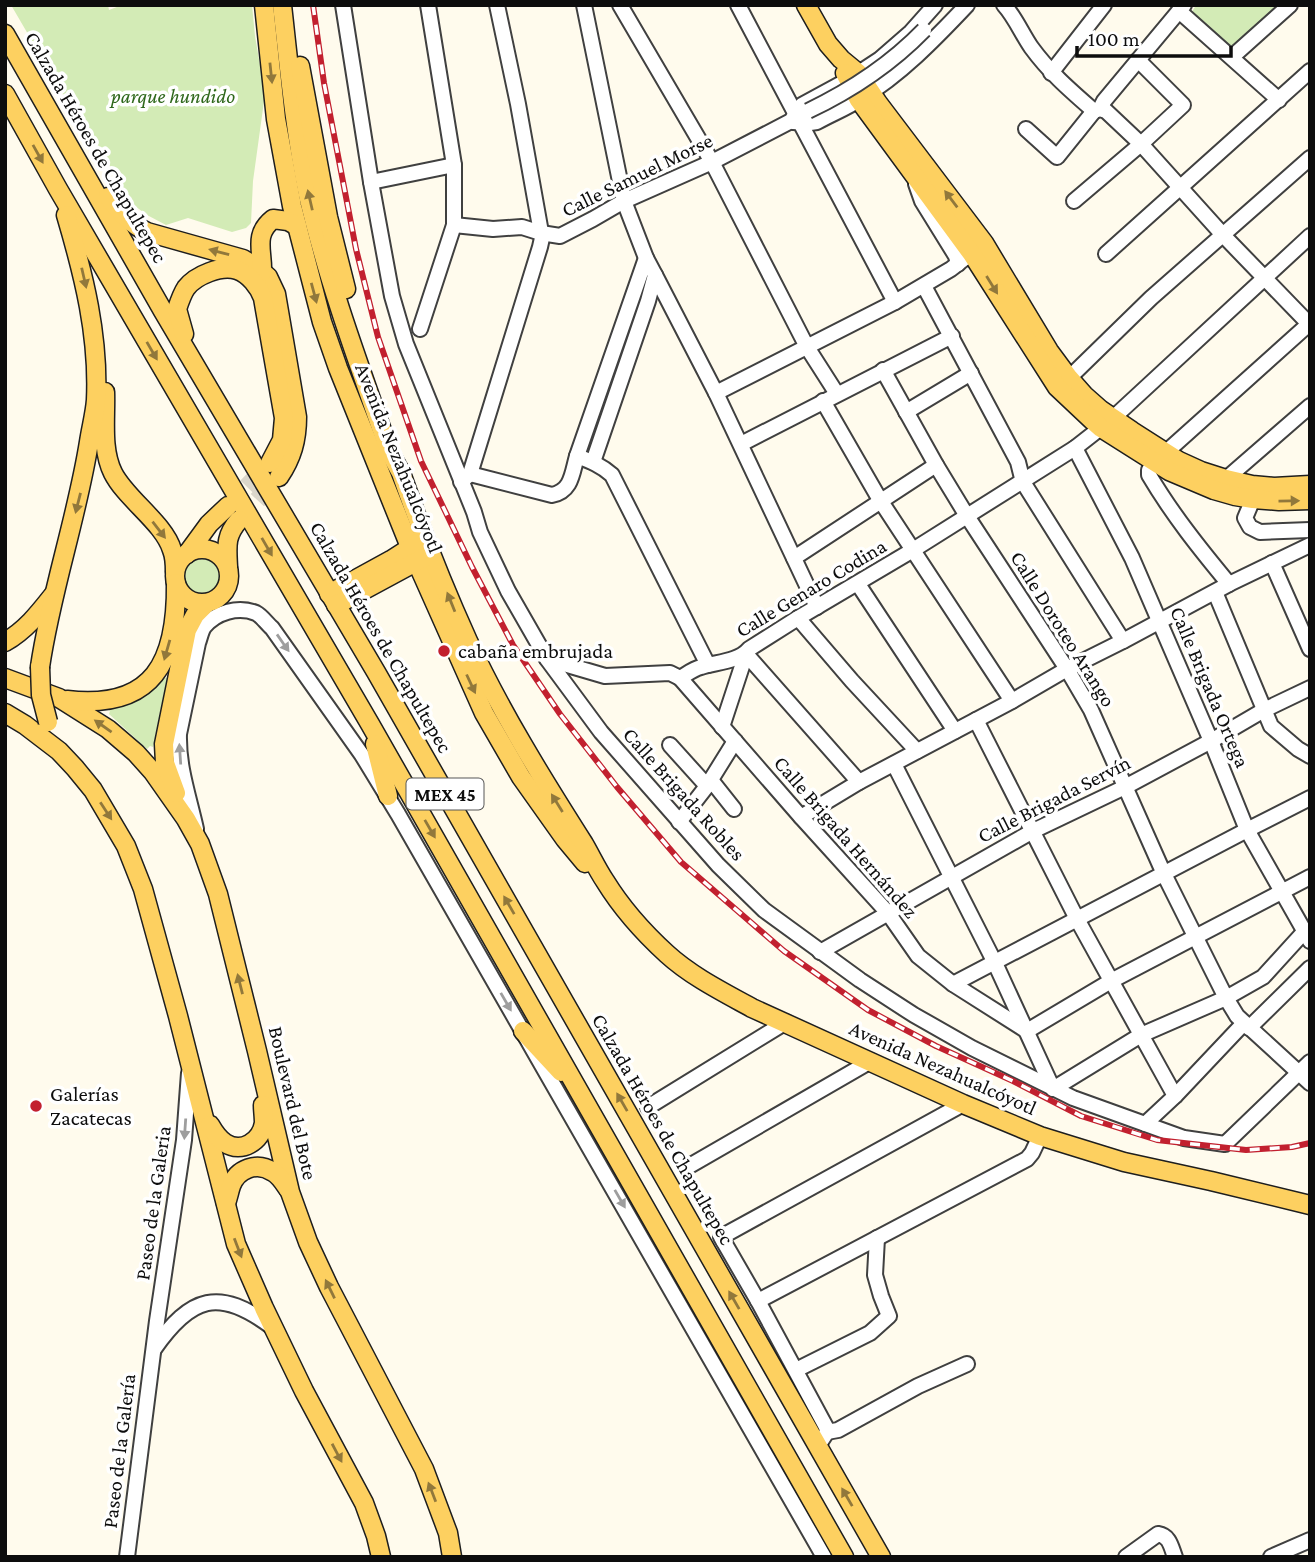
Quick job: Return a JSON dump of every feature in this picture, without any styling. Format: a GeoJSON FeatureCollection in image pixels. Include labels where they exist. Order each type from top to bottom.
{"type":"FeatureCollection","features":[{"type":"Feature","properties":{"kind":"main road","name":"Avenida Nezahualcóyotl"},"geometry":{"type":"LineString","coordinates":[[264,5],[276,119],[297,226],[322,323],[394,509],[421,550]]}},
{"type":"Feature","properties":{"kind":"main road","name":"Avenida Nezahualcóyotl"},"geometry":{"type":"LineString","coordinates":[[282,5],[294,106],[309,195],[335,292],[357,359],[390,453],[401,473],[411,502],[421,550],[468,679],[504,750],[577,855],[605,882],[640,927],[668,956],[724,993],[963,1104],[1040,1136],[1124,1162],[1310,1205]]}},
{"type":"Feature","properties":{"kind":"main road","name":"Avenida Nezahualcóyotl"},"geometry":{"type":"LineString","coordinates":[[291,5],[305,98],[328,217],[353,317],[398,451],[401,473]]}},
{"type":"Feature","properties":{"kind":"main road"},"geometry":{"type":"LineString","coordinates":[[806,5],[828,44],[853,77],[915,176],[971,254],[1107,424]]}},
{"type":"Feature","properties":{"kind":"main road","name":"Calzada Héroes de Chapultepec"},"geometry":{"type":"LineString","coordinates":[[5,34],[822,1439],[881,1557]]}},
{"type":"Feature","properties":{"kind":"main road","name":"MEX 45"},"geometry":{"type":"LineString","coordinates":[[5,94],[370,724],[844,1557]]}},
{"type":"Feature","properties":{"kind":"main road"},"geometry":{"type":"LineString","coordinates":[[865,96],[1057,387],[1068,399],[1160,458],[1191,482],[1214,491],[1279,501],[1309,488]]}},
{"type":"Feature","properties":{"kind":"main road"},"geometry":{"type":"LineString","coordinates":[[68,146],[118,210],[136,227],[243,258],[272,283],[297,417],[297,436],[293,451],[275,470],[284,418],[263,298],[250,279],[236,270],[217,270],[197,279],[186,289],[177,309],[191,357]]}},
{"type":"Feature","properties":{"kind":"main road"},"geometry":{"type":"LineString","coordinates":[[58,189],[80,262],[94,334],[105,393],[106,454],[112,472],[172,549],[179,589],[194,602],[209,602]]}},
{"type":"Feature","properties":{"kind":"main road"},"geometry":{"type":"LineString","coordinates":[[262,272],[259,246],[264,227],[273,219],[288,221],[297,226]]}},
{"type":"Feature","properties":{"kind":"main road"},"geometry":{"type":"LineString","coordinates":[[59,751],[41,695],[40,667],[83,482],[96,400],[94,334]]}},
{"type":"Feature","properties":{"kind":"main road"},"geometry":{"type":"LineString","coordinates":[[1160,458],[1252,485],[1309,488]]}},
{"type":"Feature","properties":{"kind":"main road"},"geometry":{"type":"LineString","coordinates":[[394,509],[411,502]]}},
{"type":"Feature","properties":{"kind":"main road"},"geometry":{"type":"LineString","coordinates":[[186,819],[165,763],[164,744],[187,630],[195,615],[226,590],[229,580],[227,549],[233,513],[209,524],[187,554]]}},
{"type":"Feature","properties":{"kind":"main road"},"geometry":{"type":"LineString","coordinates":[[5,678],[55,697],[82,701],[116,699],[134,692],[150,680],[161,666],[176,615],[176,577],[181,559],[194,550],[212,550],[220,555],[229,570]]}},
{"type":"Feature","properties":{"kind":"main road"},"geometry":{"type":"LineString","coordinates":[[332,600],[421,550]]}},
{"type":"Feature","properties":{"kind":"main road"},"geometry":{"type":"LineString","coordinates":[[5,642],[32,622],[56,591]]}},
{"type":"Feature","properties":{"kind":"main road","name":"Boulevard del Bote"},"geometry":{"type":"LineString","coordinates":[[55,697],[108,729],[136,753],[162,784],[200,844],[218,894],[290,1192],[308,1242],[329,1287],[424,1469],[448,1532],[452,1557]]}},
{"type":"Feature","properties":{"kind":"main road"},"geometry":{"type":"LineString","coordinates":[[5,713],[25,724],[59,751],[93,790],[127,846],[143,889],[236,1244],[304,1391],[364,1503],[381,1557]]}},
{"type":"Feature","properties":{"kind":"main road"},"geometry":{"type":"LineString","coordinates":[[370,724],[387,796]]}},
{"type":"Feature","properties":{"kind":"main road"},"geometry":{"type":"LineString","coordinates":[[523,1031],[581,1093]]}},
{"type":"Feature","properties":{"kind":"main road"},"geometry":{"type":"LineString","coordinates":[[204,1117],[224,1143],[237,1148],[252,1143],[264,1124],[262,1070]]}},
{"type":"Feature","properties":{"kind":"main road"},"geometry":{"type":"LineString","coordinates":[[226,1203],[231,1184],[238,1175],[252,1167],[265,1167],[274,1172],[290,1192]]}},
{"type":"Feature","properties":{"kind":"street","name":"Calle Brigada Robles"},"geometry":{"type":"LineString","coordinates":[[343,5],[392,296],[427,398],[466,478],[480,532],[547,659],[601,732],[679,822],[764,910],[860,980],[972,1048],[1073,1098],[1184,1138],[1225,1144],[1305,1078]]}},
{"type":"Feature","properties":{"kind":"street"},"geometry":{"type":"LineString","coordinates":[[420,329],[454,225],[454,165],[428,5]]}},
{"type":"Feature","properties":{"kind":"street"},"geometry":{"type":"LineString","coordinates":[[497,5],[518,104],[541,233],[541,247],[466,478],[501,481],[538,493],[556,494],[568,486],[646,258]]}},
{"type":"Feature","properties":{"kind":"street"},"geometry":{"type":"LineString","coordinates":[[584,5],[624,201],[646,258],[741,444],[817,607]]}},
{"type":"Feature","properties":{"kind":"street"},"geometry":{"type":"LineString","coordinates":[[620,5],[712,162],[807,346],[837,394]]}},
{"type":"Feature","properties":{"kind":"street"},"geometry":{"type":"LineString","coordinates":[[738,5],[801,118],[895,302]]}},
{"type":"Feature","properties":{"kind":"street"},"geometry":{"type":"LineString","coordinates":[[801,118],[802,105],[880,59],[911,32],[935,5]]}},
{"type":"Feature","properties":{"kind":"street","name":"Calle Samuel Morse"},"geometry":{"type":"LineString","coordinates":[[801,118],[883,67],[913,41],[944,5]]}},
{"type":"Feature","properties":{"kind":"street","name":"Calle Samuel Morse"},"geometry":{"type":"LineString","coordinates":[[454,225],[493,229],[522,227],[560,236],[624,201],[838,102],[887,70],[955,5]]}},
{"type":"Feature","properties":{"kind":"street"},"geometry":{"type":"LineString","coordinates":[[801,118],[810,123],[817,122],[865,96],[940,34],[967,5]]}},
{"type":"Feature","properties":{"kind":"street"},"geometry":{"type":"LineString","coordinates":[[1004,5],[1051,73],[1097,110],[1106,111],[1141,144],[1179,188],[1309,324],[1149,470],[1149,475],[1164,501],[1229,584]]}},
{"type":"Feature","properties":{"kind":"street"},"geometry":{"type":"LineString","coordinates":[[1013,18],[1024,5]]}},
{"type":"Feature","properties":{"kind":"street"},"geometry":{"type":"LineString","coordinates":[[1051,73],[1104,5]]}},
{"type":"Feature","properties":{"kind":"street"},"geometry":{"type":"LineString","coordinates":[[1232,57],[1290,5]]}},
{"type":"Feature","properties":{"kind":"street"},"geometry":{"type":"LineString","coordinates":[[1026,129],[1057,157],[1182,8],[1279,100]]}},
{"type":"Feature","properties":{"kind":"street"},"geometry":{"type":"LineString","coordinates":[[880,59],[892,76]]}},
{"type":"Feature","properties":{"kind":"street"},"geometry":{"type":"LineString","coordinates":[[1074,201],[1183,105],[1138,60]]}},
{"type":"Feature","properties":{"kind":"street"},"geometry":{"type":"LineString","coordinates":[[1106,254],[1310,71]]}},
{"type":"Feature","properties":{"kind":"street"},"geometry":{"type":"LineString","coordinates":[[1069,378],[1151,298],[1310,158]]}},
{"type":"Feature","properties":{"kind":"street"},"geometry":{"type":"LineString","coordinates":[[371,182],[454,165]]}},
{"type":"Feature","properties":{"kind":"street","name":"Calle Genaro Codina"},"geometry":{"type":"LineString","coordinates":[[680,678],[698,668],[746,654],[749,649],[798,618],[858,584],[1075,448],[1107,424],[1310,236]]}},
{"type":"Feature","properties":{"kind":"street"},"geometry":{"type":"LineString","coordinates":[[716,393],[895,302],[971,254]]}},
{"type":"Feature","properties":{"kind":"street"},"geometry":{"type":"LineString","coordinates":[[593,462],[656,275]]}},
{"type":"Feature","properties":{"kind":"street"},"geometry":{"type":"LineString","coordinates":[[924,286],[1018,462],[1023,482],[1123,641]]}},
{"type":"Feature","properties":{"kind":"street"},"geometry":{"type":"LineString","coordinates":[[741,444],[952,336]]}},
{"type":"Feature","properties":{"kind":"street","name":"Calle Doroteo Arango"},"geometry":{"type":"LineString","coordinates":[[883,370],[967,516],[1091,710],[1164,874],[1226,998],[1237,1016],[1305,1078]]}},
{"type":"Feature","properties":{"kind":"street"},"geometry":{"type":"LineString","coordinates":[[906,412],[971,373]]}},
{"type":"Feature","properties":{"kind":"street"},"geometry":{"type":"LineString","coordinates":[[823,401],[880,500],[1012,701]]}},
{"type":"Feature","properties":{"kind":"street"},"geometry":{"type":"LineString","coordinates":[[1226,479],[1310,406]]}},
{"type":"Feature","properties":{"kind":"street","name":"Calle Brigada Ortega"},"geometry":{"type":"LineString","coordinates":[[1075,448],[1132,558],[1212,740],[1247,830],[1307,937]]}},
{"type":"Feature","properties":{"kind":"street"},"geometry":{"type":"LineString","coordinates":[[577,457],[593,462],[612,475],[708,665]]}},
{"type":"Feature","properties":{"kind":"street"},"geometry":{"type":"LineString","coordinates":[[794,558],[936,465]]}},
{"type":"Feature","properties":{"kind":"street"},"geometry":{"type":"LineString","coordinates":[[1253,499],[1245,518],[1250,527],[1260,532],[1310,530]]}},
{"type":"Feature","properties":{"kind":"street"},"geometry":{"type":"LineString","coordinates":[[801,817],[859,782],[1067,669],[1310,545]]}},
{"type":"Feature","properties":{"kind":"street"},"geometry":{"type":"LineString","coordinates":[[1272,564],[1310,649]]}},
{"type":"Feature","properties":{"kind":"street"},"geometry":{"type":"LineString","coordinates":[[858,584],[955,731]]}},
{"type":"Feature","properties":{"kind":"street"},"geometry":{"type":"LineString","coordinates":[[1215,592],[1272,726],[1310,756]]}},
{"type":"Feature","properties":{"kind":"street"},"geometry":{"type":"LineString","coordinates":[[209,602],[228,611]]}},
{"type":"Feature","properties":{"kind":"street"},"geometry":{"type":"LineString","coordinates":[[200,844],[180,762],[180,734],[203,628],[228,611],[257,614],[272,628],[362,755],[387,796],[824,1557]]}},
{"type":"Feature","properties":{"kind":"street"},"geometry":{"type":"LineString","coordinates":[[798,618],[917,751]]}},
{"type":"Feature","properties":{"kind":"street"},"geometry":{"type":"LineString","coordinates":[[722,727],[746,654]]}},
{"type":"Feature","properties":{"kind":"street"},"geometry":{"type":"LineString","coordinates":[[746,654],[859,782]]}},
{"type":"Feature","properties":{"kind":"street"},"geometry":{"type":"LineString","coordinates":[[547,659],[605,676],[670,673],[680,678]]}},
{"type":"Feature","properties":{"kind":"street","name":"Calle Brigada Hernández"},"geometry":{"type":"LineString","coordinates":[[680,678],[888,913],[918,956],[953,984],[1027,1031]]}},
{"type":"Feature","properties":{"kind":"street","name":"Calle Brigada Servín"},"geometry":{"type":"LineString","coordinates":[[820,951],[1033,831],[1125,787],[1264,710],[1310,688]]}},
{"type":"Feature","properties":{"kind":"street"},"geometry":{"type":"LineString","coordinates":[[976,720],[1077,919],[1175,1096]]}},
{"type":"Feature","properties":{"kind":"street"},"geometry":{"type":"LineString","coordinates":[[679,822],[709,783],[735,741]]}},
{"type":"Feature","properties":{"kind":"street"},"geometry":{"type":"LineString","coordinates":[[670,745],[734,809]]}},
{"type":"Feature","properties":{"kind":"street"},"geometry":{"type":"LineString","coordinates":[[894,764],[995,963],[1053,1089],[1141,1035],[1226,998],[1263,976],[1307,937]]}},
{"type":"Feature","properties":{"kind":"street"},"geometry":{"type":"LineString","coordinates":[[953,984],[1310,799]]}},
{"type":"Feature","properties":{"kind":"street"},"geometry":{"type":"LineString","coordinates":[[1027,1031],[1111,981],[1310,877]]}},
{"type":"Feature","properties":{"kind":"street"},"geometry":{"type":"LineString","coordinates":[[1145,1124],[1310,968]]}},
{"type":"Feature","properties":{"kind":"street"},"geometry":{"type":"LineString","coordinates":[[649,1107],[786,1022]]}},
{"type":"Feature","properties":{"kind":"street","name":"Paseo de la Galeria"},"geometry":{"type":"LineString","coordinates":[[153,1350],[184,1140],[190,1061]]}},
{"type":"Feature","properties":{"kind":"street"},"geometry":{"type":"LineString","coordinates":[[691,1165],[871,1061]]}},
{"type":"Feature","properties":{"kind":"street"},"geometry":{"type":"LineString","coordinates":[[1305,1078],[1310,1062]]}},
{"type":"Feature","properties":{"kind":"street"},"geometry":{"type":"LineString","coordinates":[[822,1439],[826,1427],[721,1237],[963,1104]]}},
{"type":"Feature","properties":{"kind":"street"},"geometry":{"type":"LineString","coordinates":[[758,1301],[1027,1159],[1040,1136]]}},
{"type":"Feature","properties":{"kind":"street"},"geometry":{"type":"LineString","coordinates":[[796,1370],[870,1333],[889,1316],[875,1275],[877,1238]]}},
{"type":"Feature","properties":{"kind":"street"},"geometry":{"type":"LineString","coordinates":[[153,1350],[178,1319],[189,1310],[206,1303],[222,1302],[242,1307],[274,1328]]}},
{"type":"Feature","properties":{"kind":"street","name":"Paseo de la Galería"},"geometry":{"type":"LineString","coordinates":[[127,1557],[153,1350]]}},
{"type":"Feature","properties":{"kind":"street"},"geometry":{"type":"LineString","coordinates":[[822,1439],[918,1386],[967,1364]]}},
{"type":"Feature","properties":{"kind":"street"},"geometry":{"type":"LineString","coordinates":[[1126,1557],[1158,1534],[1169,1540],[1175,1557]]}},
{"type":"Feature","properties":{"kind":"street"},"geometry":{"type":"LineString","coordinates":[[1271,1557],[1310,1540]]}},
{"type":"Feature","properties":{"kind":"green space","name":"parque hundido"},"geometry":{"type":"Polygon","coordinates":[[[11,5],[108,5],[109,10],[122,5],[252,5],[265,94],[253,181],[251,223],[246,228],[232,232],[188,218],[166,225],[135,206],[97,143],[70,106],[11,5]]]}},
{"type":"Feature","properties":{"kind":"green space"},"geometry":{"type":"Polygon","coordinates":[[[1196,5],[1282,5],[1233,48],[1192,12],[1196,5]]]}},
{"type":"Feature","properties":{"kind":"green space"},"geometry":{"type":"Polygon","coordinates":[[[202,556],[216,561],[221,575],[216,589],[202,594],[188,589],[183,575],[188,561],[202,556]]]}},
{"type":"Feature","properties":{"kind":"green space"},"geometry":{"type":"Polygon","coordinates":[[[161,677],[167,678],[153,747],[147,749],[109,714],[107,708],[161,677]]]}},
{"type":"Feature","properties":{"kind":"tunnel"},"geometry":{"type":"LineString","coordinates":[[228,506],[268,465]]}},
{"type":"Feature","properties":{"kind":"tunnel"},"geometry":{"type":"LineString","coordinates":[[239,520],[277,479]]}},
{"type":"Feature","properties":{"kind":"railway"},"geometry":{"type":"LineString","coordinates":[[313,5],[324,83],[356,249],[378,337],[421,461],[513,645],[560,714],[681,862],[784,951],[868,1010],[1081,1116],[1157,1140],[1246,1150],[1310,1143]]}},
{"type":"Feature","properties":{"kind":"place","name":"cabaña embrujada"},"geometry":{"type":"Point","coordinates":[444,651]}},
{"type":"Feature","properties":{"kind":"place","name":"Galerías Zacatecas"},"geometry":{"type":"Point","coordinates":[36,1106]}}]}
